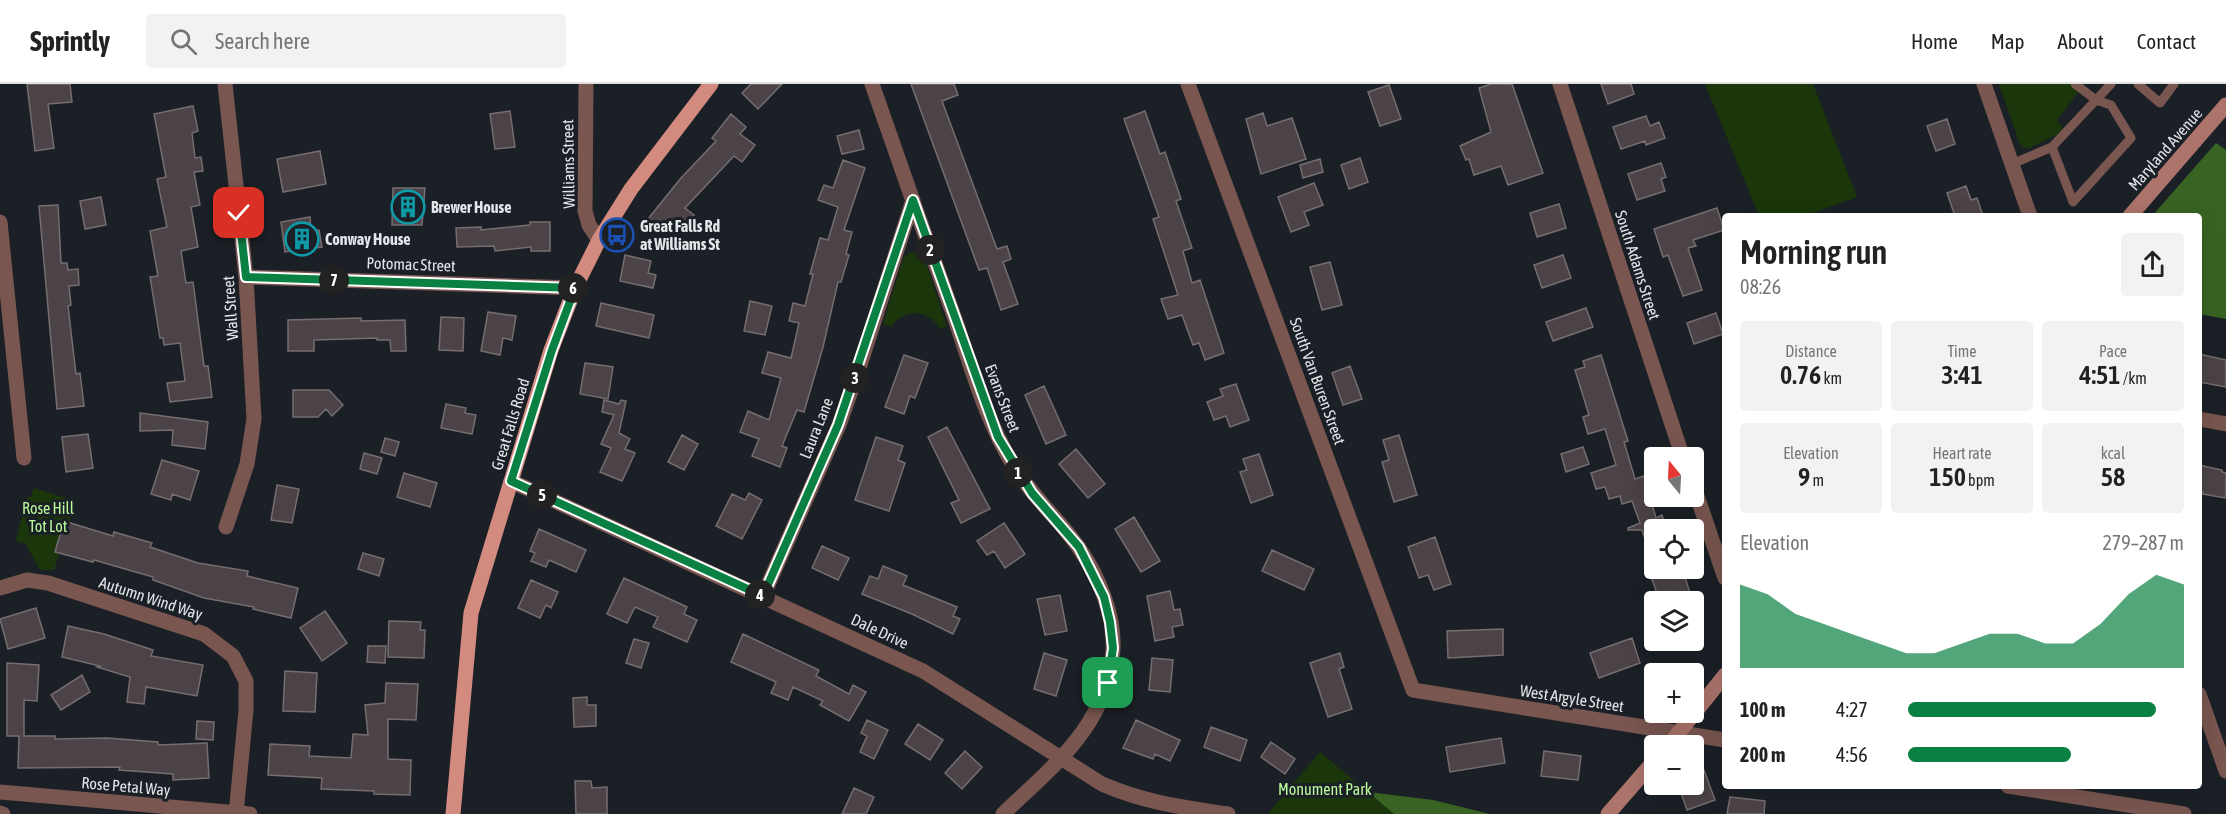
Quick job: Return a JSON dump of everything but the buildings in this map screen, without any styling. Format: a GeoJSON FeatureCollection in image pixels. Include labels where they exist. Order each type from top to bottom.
{"type":"FeatureCollection","features":[{"type":"Feature","properties":{"kind":"main road","name":"Great Falls Road"},"geometry":{"type":"LineString","coordinates":[[453,814],[471,614],[552,350],[575,288],[600,240],[631,189],[711,84]]}},
{"type":"Feature","properties":{"kind":"main road","name":"Maryland Avenue"},"geometry":{"type":"LineString","coordinates":[[2133,213],[2226,105]]}},
{"type":"Feature","properties":{"kind":"main road"},"geometry":{"type":"LineString","coordinates":[[1677,735],[1722,679]]}},
{"type":"Feature","properties":{"kind":"main road"},"geometry":{"type":"LineString","coordinates":[[1608,814],[1644,773]]}},
{"type":"Feature","properties":{"kind":"street","name":"Wall Street"},"geometry":{"type":"LineString","coordinates":[[225,84],[246,277],[254,419],[247,464],[226,527]]}},
{"type":"Feature","properties":{"kind":"street","name":"Williams Street"},"geometry":{"type":"LineString","coordinates":[[586,84],[585,211],[589,225],[600,240]]}},
{"type":"Feature","properties":{"kind":"street","name":"Evans Street"},"geometry":{"type":"LineString","coordinates":[[872,84],[998,437],[1032,493],[1079,547],[1092,570],[1106,605],[1113,648],[1108,683],[1096,712],[1081,737],[1003,814]]}},
{"type":"Feature","properties":{"kind":"street","name":"South Van Buren Street"},"geometry":{"type":"LineString","coordinates":[[1188,84],[1413,690]]}},
{"type":"Feature","properties":{"kind":"street","name":"South Adams Street"},"geometry":{"type":"LineString","coordinates":[[1560,84],[1679,447]]}},
{"type":"Feature","properties":{"kind":"street"},"geometry":{"type":"LineString","coordinates":[[1984,84],[2029,213]]}},
{"type":"Feature","properties":{"kind":"street","name":"Laura Lane"},"geometry":{"type":"LineString","coordinates":[[763,596],[838,425],[913,200]]}},
{"type":"Feature","properties":{"kind":"street"},"geometry":{"type":"LineString","coordinates":[[0,222],[24,458]]}},
{"type":"Feature","properties":{"kind":"street","name":"Potomac Street"},"geometry":{"type":"LineString","coordinates":[[246,277],[575,288]]}},
{"type":"Feature","properties":{"kind":"street"},"geometry":{"type":"LineString","coordinates":[[2202,420],[2226,424]]}},
{"type":"Feature","properties":{"kind":"street","name":"Dale Drive"},"geometry":{"type":"LineString","coordinates":[[511,481],[923,671],[1102,784],[1131,797],[1156,804],[1228,814]]}},
{"type":"Feature","properties":{"kind":"street"},"geometry":{"type":"LineString","coordinates":[[1701,507],[1722,569]]}},
{"type":"Feature","properties":{"kind":"street","name":"Autumn Wind Way"},"geometry":{"type":"LineString","coordinates":[[0,588],[27,580],[48,583],[204,634],[233,656],[246,681],[241,814]]}},
{"type":"Feature","properties":{"kind":"street","name":"West Argyle Street"},"geometry":{"type":"LineString","coordinates":[[1413,690],[1647,735]]}},
{"type":"Feature","properties":{"kind":"street"},"geometry":{"type":"LineString","coordinates":[[2202,703],[2226,771]]}},
{"type":"Feature","properties":{"kind":"street","name":"West Argyle Street"},"geometry":{"type":"LineString","coordinates":[[1704,740],[1722,740]]}},
{"type":"Feature","properties":{"kind":"street"},"geometry":{"type":"LineString","coordinates":[[2027,789],[2184,814]]}},
{"type":"Feature","properties":{"kind":"street","name":"Rose Petal Way"},"geometry":{"type":"LineString","coordinates":[[0,792],[241,814]]}},
{"type":"Feature","properties":{"kind":"lane"},"geometry":{"type":"LineString","coordinates":[[2052,147],[2073,202],[2131,138],[2111,105],[2096,100],[2075,84]]}},
{"type":"Feature","properties":{"kind":"lane"},"geometry":{"type":"LineString","coordinates":[[2012,164],[2052,147],[2111,84]]}},
{"type":"Feature","properties":{"kind":"lane"},"geometry":{"type":"LineString","coordinates":[[2138,84],[2160,104],[2174,84]]}},
{"type":"Feature","properties":{"kind":"green space"},"geometry":{"type":"Polygon","coordinates":[[[1705,84],[1813,84],[1857,197],[1813,213],[1758,213],[1705,84]]]}},
{"type":"Feature","properties":{"kind":"green space"},"geometry":{"type":"Polygon","coordinates":[[[1999,84],[2085,84],[2057,120],[2063,129],[2060,133],[2028,149],[2022,147],[2019,142],[1999,84]]]}},
{"type":"Feature","properties":{"kind":"green space"},"geometry":{"type":"Polygon","coordinates":[[[2216,143],[2226,150],[2226,319],[2202,315],[2202,213],[2155,213],[2216,143]]]}},
{"type":"Feature","properties":{"kind":"green space"},"geometry":{"type":"Polygon","coordinates":[[[917,252],[924,257],[947,327],[940,329],[930,318],[916,313],[903,316],[891,327],[883,324],[903,259],[909,253],[917,252]]]}},
{"type":"Feature","properties":{"kind":"green space","name":"Rose Hill Tot Lot"},"geometry":{"type":"Polygon","coordinates":[[[34,488],[76,501],[54,570],[40,570],[26,544],[16,541],[27,497],[31,497],[34,488]]]}},
{"type":"Feature","properties":{"kind":"green space","name":"Monument Park"},"geometry":{"type":"Polygon","coordinates":[[[1320,752],[1394,814],[1268,814],[1320,752]]]}},
{"type":"Feature","properties":{"kind":"green space"},"geometry":{"type":"Polygon","coordinates":[[[1368,792],[1433,800],[1490,814],[1394,814],[1368,792]]]}},
{"type":"Feature","properties":{"kind":"place","name":"Brewer House"},"geometry":{"type":"Point","coordinates":[408,207]}},
{"type":"Feature","properties":{"kind":"place","name":"Great Falls Rd at Williams St"},"geometry":{"type":"Point","coordinates":[617,235]}},
{"type":"Feature","properties":{"kind":"place","name":"Conway House"},"geometry":{"type":"Point","coordinates":[302,239]}},
{"type":"Feature","properties":{"kind":"route"},"geometry":{"type":"LineString","coordinates":[[239,213],[246,277],[575,288],[552,350],[511,481],[763,596],[838,425],[860,365],[913,200],[998,437],[1032,493],[1079,547],[1104,597],[1113,648],[1108,683]]}}]}
